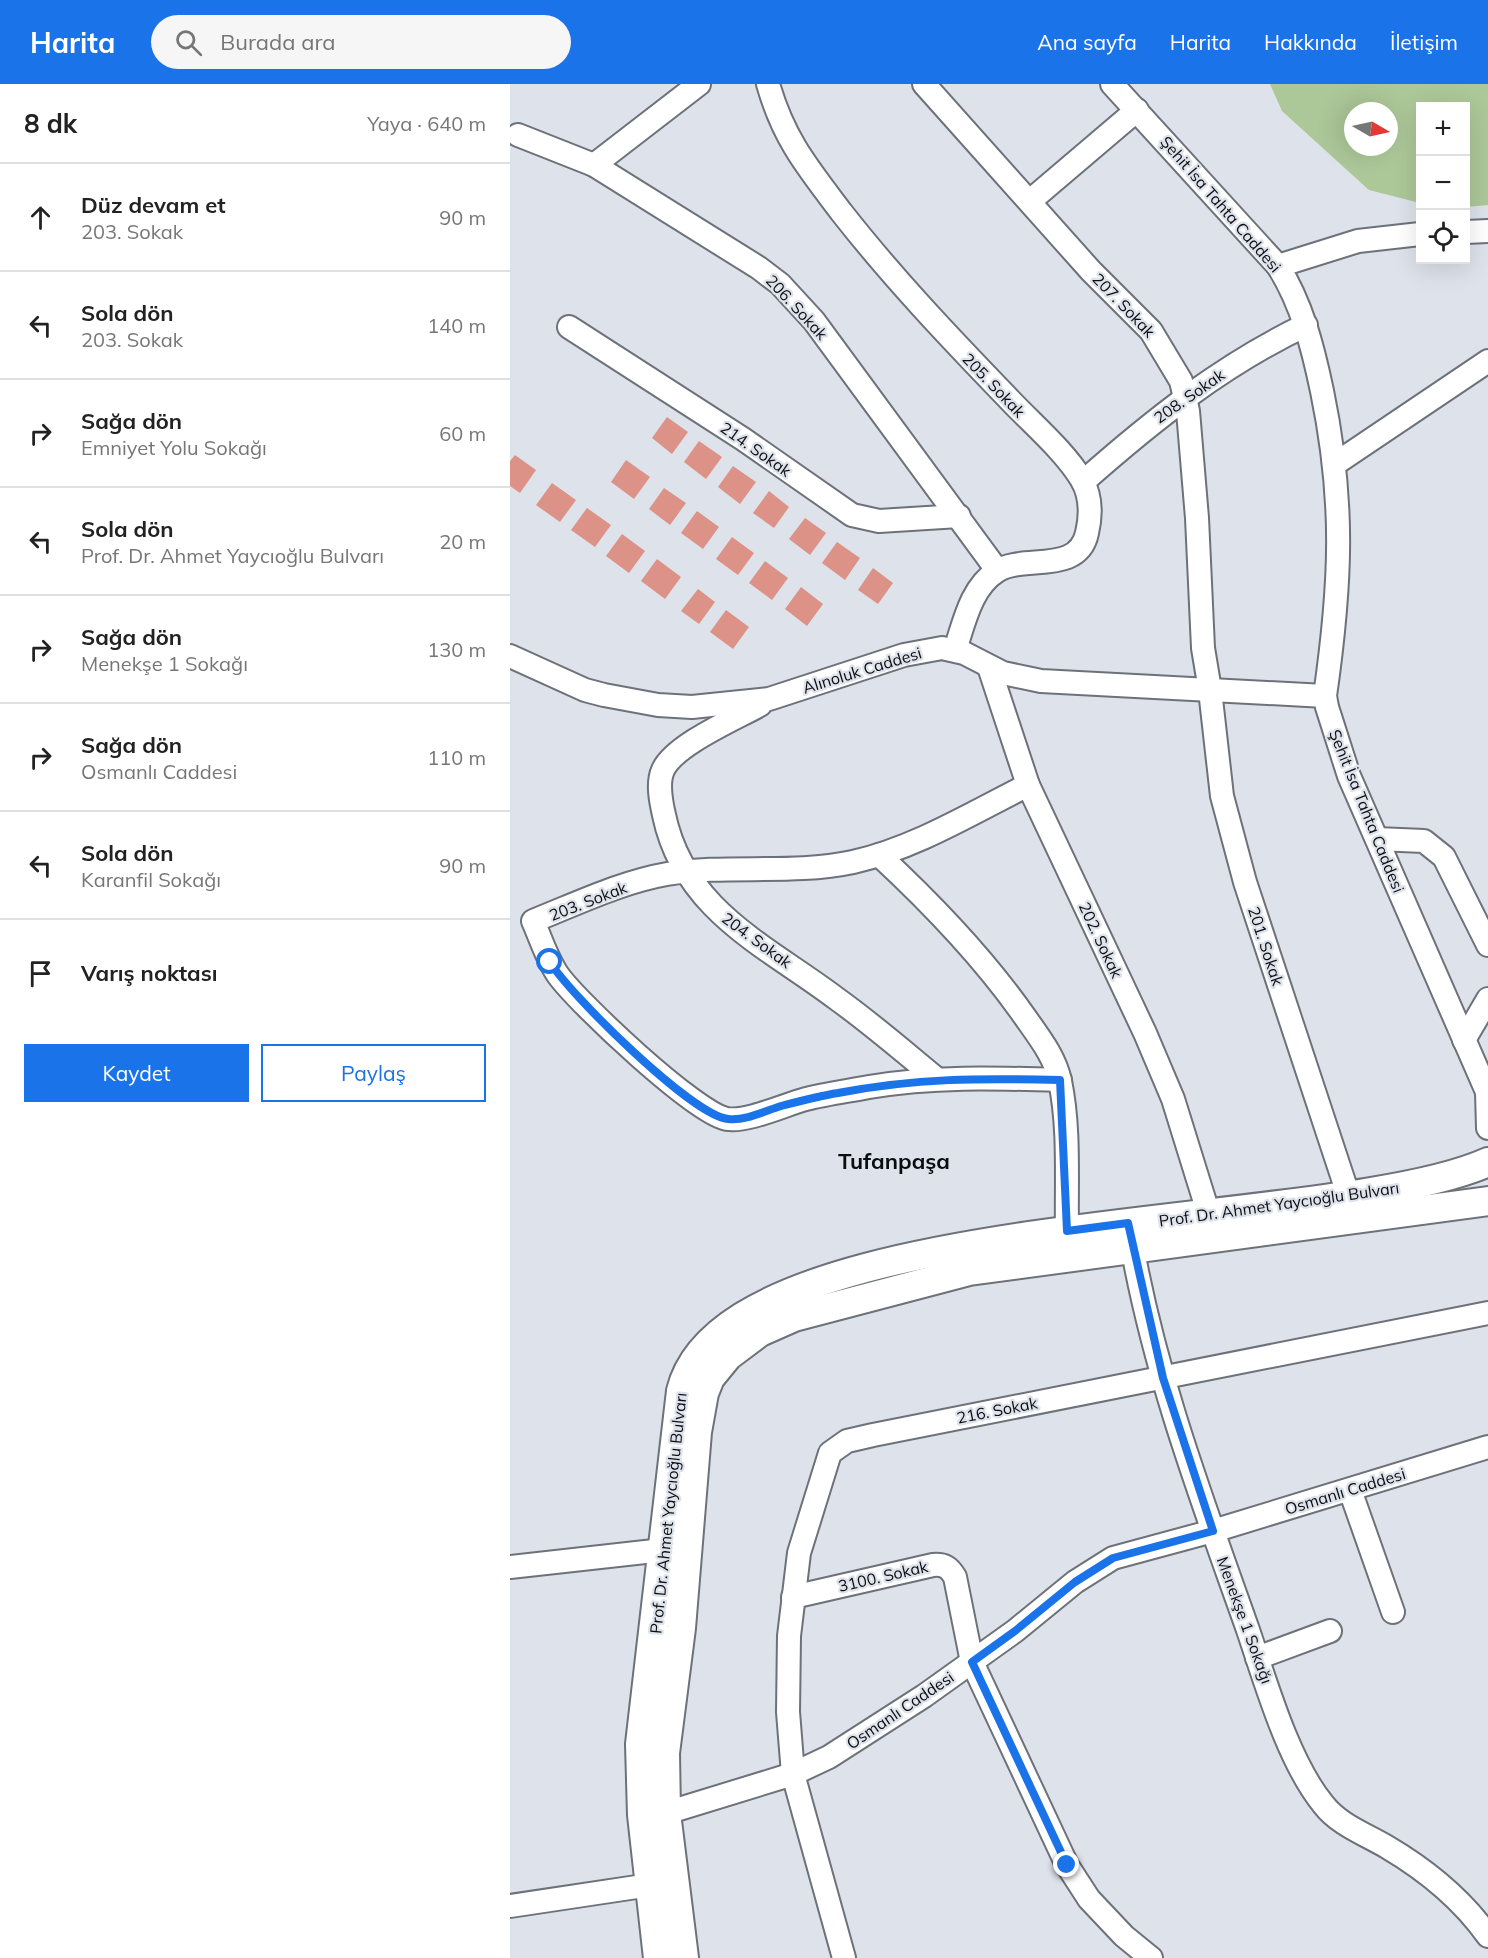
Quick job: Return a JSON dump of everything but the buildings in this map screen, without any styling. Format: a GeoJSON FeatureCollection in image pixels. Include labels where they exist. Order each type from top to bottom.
{"type":"FeatureCollection","features":[{"type":"Feature","properties":{"kind":"main road","name":"Prof. Dr. Ahmet Yaycıoğlu Bulvarı"},"geometry":{"type":"LineString","coordinates":[[684,1958],[666,1814],[665,1753],[681,1628],[697,1432],[704,1393],[718,1367],[728,1356],[760,1332],[795,1317],[944,1276],[1131,1237],[1209,1215],[1348,1197],[1428,1182],[1488,1162]]}},
{"type":"Feature","properties":{"kind":"main road"},"geometry":{"type":"LineString","coordinates":[[1488,1169],[1488,1184]]}},
{"type":"Feature","properties":{"kind":"main road","name":"Prof. Dr. Ahmet Yaycıoğlu Bulvarı"},"geometry":{"type":"LineString","coordinates":[[658,1958],[642,1815],[640,1744],[676,1423],[684,1376],[701,1349],[729,1325],[751,1311],[807,1287],[966,1244],[1067,1231],[1131,1237],[1488,1201]]}},
{"type":"Feature","properties":{"kind":"street"},"geometry":{"type":"LineString","coordinates":[[594,165],[699,84]]}},
{"type":"Feature","properties":{"kind":"street","name":"205. Sokak"},"geometry":{"type":"LineString","coordinates":[[768,84],[776,112],[796,153],[857,231],[934,322],[1072,465],[1083,482],[1089,496],[1090,515],[1087,535],[1080,549],[1068,557],[1012,565],[998,570]]}},
{"type":"Feature","properties":{"kind":"street","name":"207. Sokak"},"geometry":{"type":"LineString","coordinates":[[924,84],[1091,271],[1151,331],[1173,365],[1185,397],[1197,518],[1202,637],[1210,690]]}},
{"type":"Feature","properties":{"kind":"street","name":"Şehit İsa Tahta Caddesi"},"geometry":{"type":"LineString","coordinates":[[1112,84],[1278,266],[1294,295],[1306,326],[1319,378],[1335,464],[1340,559],[1325,696],[1333,733],[1487,1093],[1488,1128]]}},
{"type":"Feature","properties":{"kind":"street"},"geometry":{"type":"LineString","coordinates":[[1030,201],[1137,110]]}},
{"type":"Feature","properties":{"kind":"street","name":"206. Sokak"},"geometry":{"type":"LineString","coordinates":[[518,135],[594,165],[725,246],[780,284],[814,321],[998,570]]}},
{"type":"Feature","properties":{"kind":"street"},"geometry":{"type":"LineString","coordinates":[[1470,232],[1488,231]]}},
{"type":"Feature","properties":{"kind":"street"},"geometry":{"type":"LineString","coordinates":[[1278,266],[1358,241],[1416,234]]}},
{"type":"Feature","properties":{"kind":"street","name":"208. Sokak"},"geometry":{"type":"LineString","coordinates":[[1083,482],[1149,424],[1185,397],[1243,358],[1306,326]]}},
{"type":"Feature","properties":{"kind":"street","name":"214. Sokak"},"geometry":{"type":"LineString","coordinates":[[569,327],[743,439],[852,515],[879,521],[959,516]]}},
{"type":"Feature","properties":{"kind":"street"},"geometry":{"type":"LineString","coordinates":[[1335,464],[1488,361]]}},
{"type":"Feature","properties":{"kind":"street"},"geometry":{"type":"LineString","coordinates":[[955,650],[968,609],[986,580],[998,570]]}},
{"type":"Feature","properties":{"kind":"street","name":"Alınoluk Caddesi"},"geometry":{"type":"LineString","coordinates":[[510,656],[585,690],[632,701],[692,707],[769,699],[924,650],[955,650],[1003,673],[1041,681],[1325,696]]}},
{"type":"Feature","properties":{"kind":"street","name":"202. Sokak"},"geometry":{"type":"LineString","coordinates":[[989,667],[1028,785],[1162,1073],[1185,1133],[1209,1215]]}},
{"type":"Feature","properties":{"kind":"street","name":"201. Sokak"},"geometry":{"type":"LineString","coordinates":[[1210,690],[1216,762],[1231,834],[1348,1197]]}},
{"type":"Feature","properties":{"kind":"street","name":"204. Sokak"},"geometry":{"type":"LineString","coordinates":[[769,699],[682,749],[670,758],[662,772],[661,803],[667,829],[686,873],[697,890],[724,918],[836,998],[937,1079]]}},
{"type":"Feature","properties":{"kind":"street","name":"203. Sokak"},"geometry":{"type":"LineString","coordinates":[[1028,785],[912,843],[879,855],[827,867],[668,874],[620,887],[533,921],[559,976],[606,1028],[646,1062],[719,1117],[729,1119],[838,1093],[937,1079],[969,1077],[1060,1080]]}},
{"type":"Feature","properties":{"kind":"street"},"geometry":{"type":"LineString","coordinates":[[1377,839],[1424,841],[1444,857],[1488,945]]}},
{"type":"Feature","properties":{"kind":"street"},"geometry":{"type":"LineString","coordinates":[[879,855],[934,908],[991,971],[1041,1040],[1060,1080],[1067,1231]]}},
{"type":"Feature","properties":{"kind":"street"},"geometry":{"type":"LineString","coordinates":[[1464,1040],[1488,999]]}},
{"type":"Feature","properties":{"kind":"street","name":"Menekşe 1 Sokağı"},"geometry":{"type":"LineString","coordinates":[[1131,1237],[1163,1378],[1257,1658],[1289,1743],[1311,1788],[1336,1818],[1396,1852],[1452,1893],[1473,1913],[1488,1936]]}},
{"type":"Feature","properties":{"kind":"street","name":"216. Sokak"},"geometry":{"type":"LineString","coordinates":[[844,1958],[793,1774],[788,1712],[793,1597],[810,1512],[830,1453],[838,1446],[873,1435],[1488,1313]]}},
{"type":"Feature","properties":{"kind":"street","name":"Osmanlı Caddesi"},"geometry":{"type":"LineString","coordinates":[[666,1814],[793,1774],[829,1757],[878,1727],[972,1662],[1015,1631],[1075,1582],[1113,1558],[1213,1531],[1488,1447]]}},
{"type":"Feature","properties":{"kind":"street"},"geometry":{"type":"LineString","coordinates":[[1350,1490],[1393,1612]]}},
{"type":"Feature","properties":{"kind":"street"},"geometry":{"type":"LineString","coordinates":[[510,1567],[663,1550]]}},
{"type":"Feature","properties":{"kind":"street","name":"3100. Sokak"},"geometry":{"type":"LineString","coordinates":[[793,1597],[942,1564],[956,1577],[972,1662]]}},
{"type":"Feature","properties":{"kind":"street"},"geometry":{"type":"LineString","coordinates":[[1257,1658],[1330,1631]]}},
{"type":"Feature","properties":{"kind":"street"},"geometry":{"type":"LineString","coordinates":[[972,1662],[1067,1865],[1089,1899],[1124,1936],[1152,1958]]}},
{"type":"Feature","properties":{"kind":"street"},"geometry":{"type":"LineString","coordinates":[[510,1906],[650,1885]]}},
{"type":"Feature","properties":{"kind":"green space"},"geometry":{"type":"Polygon","coordinates":[[[1270,84],[1488,84],[1488,205],[1470,207],[1470,102],[1416,102],[1416,202],[1369,190],[1282,111],[1270,84]]]}},
{"type":"Feature","properties":{"kind":"district","name":"Tufanpaşa"},"geometry":{"type":"Point","coordinates":[894,1161]}},
{"type":"Feature","properties":{"kind":"route"},"geometry":{"type":"LineString","coordinates":[[550,962],[559,976],[606,1028],[646,1062],[719,1117],[740,1119],[808,1099],[910,1081],[969,1077],[1060,1080],[1065,1138],[1067,1231],[1128,1223],[1148,1322],[1163,1378],[1175,1421],[1213,1531],[1113,1558],[1075,1582],[1015,1631],[972,1662],[1067,1865]]}}]}
